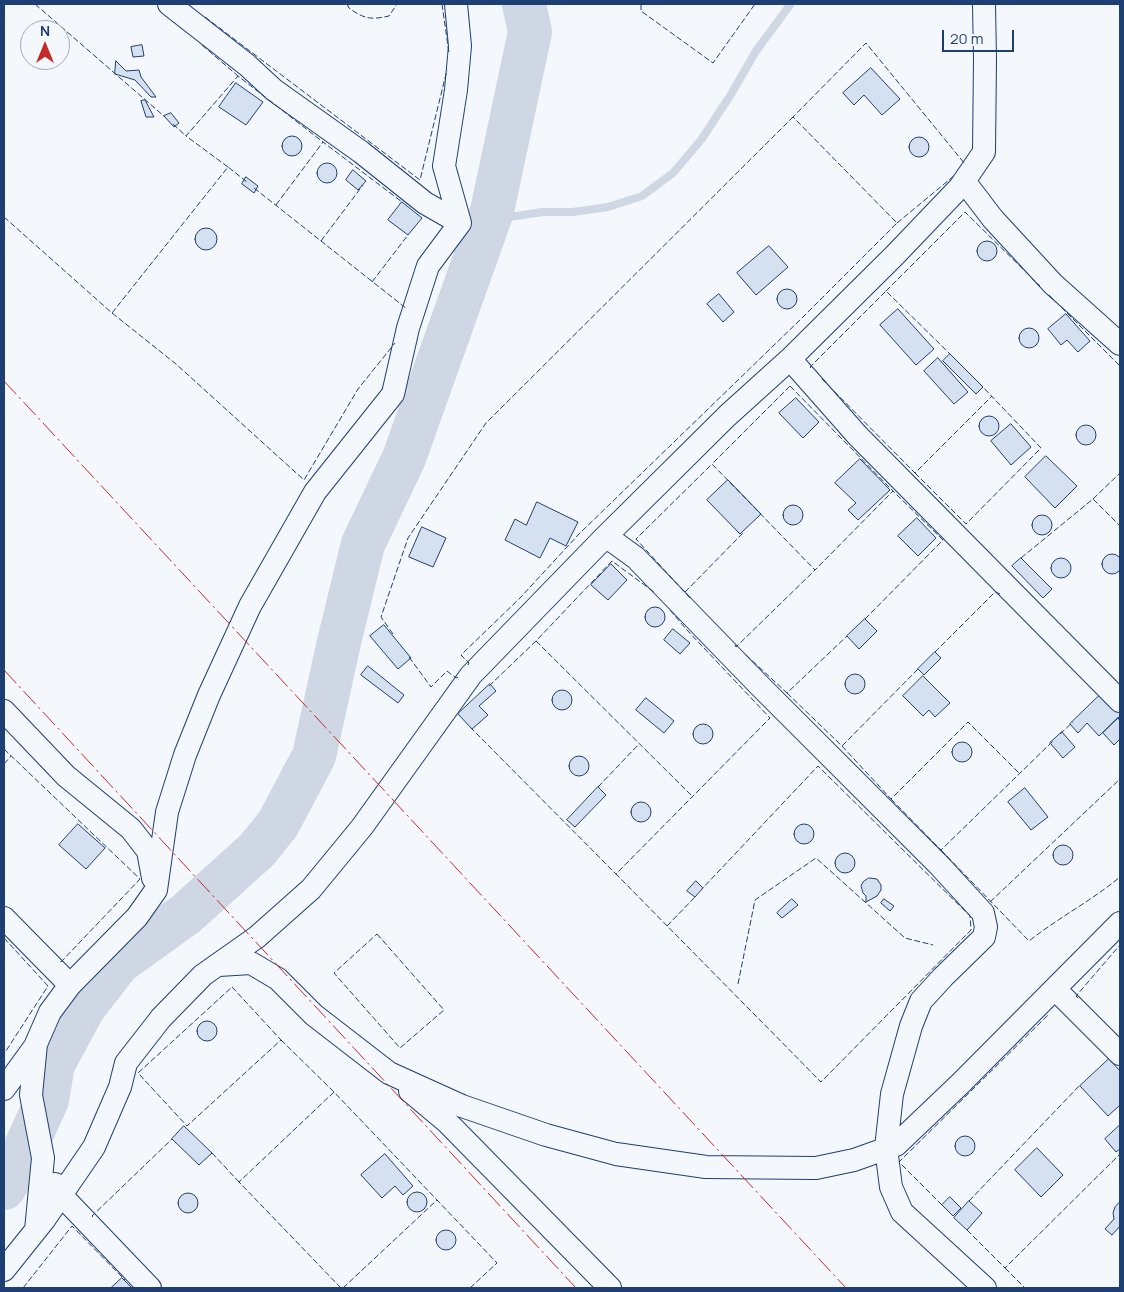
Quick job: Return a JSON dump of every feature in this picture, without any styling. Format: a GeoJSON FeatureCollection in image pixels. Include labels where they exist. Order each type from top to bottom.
{"type":"FeatureCollection","features":[{"type":"Feature","properties":{"kind":"street"},"geometry":{"type":"LineString","coordinates":[[169,4],[247,65],[274,90],[361,152],[426,202],[460,223]]}},
{"type":"Feature","properties":{"kind":"street"},"geometry":{"type":"LineString","coordinates":[[456,4],[460,46],[456,90],[444,166],[460,223]]}},
{"type":"Feature","properties":{"kind":"street"},"geometry":{"type":"LineString","coordinates":[[4,1270],[36,1231],[94,1148],[120,1088],[126,1063],[161,1018],[203,975],[257,937],[311,889],[362,827],[471,675],[604,538],[727,416],[790,359],[894,256],[964,181],[984,152],[984,4]]}},
{"type":"Feature","properties":{"kind":"street"},"geometry":{"type":"LineString","coordinates":[[964,181],[993,219],[1053,284],[1120,344]]}},
{"type":"Feature","properties":{"kind":"street"},"geometry":{"type":"LineString","coordinates":[[4,1089],[36,1044],[50,1012],[70,985],[137,917],[156,890],[167,812],[185,755],[209,695],[250,606],[315,492],[393,394],[408,328],[428,266],[460,223]]}},
{"type":"Feature","properties":{"kind":"street"},"geometry":{"type":"LineString","coordinates":[[790,359],[857,435],[1120,701]]}},
{"type":"Feature","properties":{"kind":"street"},"geometry":{"type":"LineString","coordinates":[[604,538],[614,542],[636,558],[760,686],[939,865],[983,914],[986,927],[984,937],[943,977],[921,1002],[911,1026],[892,1094],[886,1148],[891,1187],[902,1212],[985,1288]]}},
{"type":"Feature","properties":{"kind":"street"},"geometry":{"type":"LineString","coordinates":[[4,711],[66,776],[131,829],[148,851],[156,890]]}},
{"type":"Feature","properties":{"kind":"street"},"geometry":{"type":"LineString","coordinates":[[4,918],[70,985]]}},
{"type":"Feature","properties":{"kind":"street"},"geometry":{"type":"LineString","coordinates":[[389,1073],[462,1106],[546,1135],[616,1154],[706,1167],[816,1168],[854,1160],[896,1145],[960,1084],[1120,923]]}},
{"type":"Feature","properties":{"kind":"street"},"geometry":{"type":"LineString","coordinates":[[219,965],[250,963],[278,979],[314,1015],[389,1073],[446,1122],[610,1288]]}},
{"type":"Feature","properties":{"kind":"street"},"geometry":{"type":"LineString","coordinates":[[1055,989],[1120,1054]]}},
{"type":"Feature","properties":{"kind":"street"},"geometry":{"type":"LineString","coordinates":[[36,1044],[31,1095],[43,1158],[61,1195],[150,1288]]}},
{"type":"Feature","properties":{"kind":"street"},"geometry":{"type":"LineString","coordinates":[[36,1231],[43,1158]]}},
{"type":"Feature","properties":{"kind":"building"},"geometry":{"type":"Polygon","coordinates":[[[142,45],[144,56],[133,57],[131,47],[142,45]]]}},
{"type":"Feature","properties":{"kind":"building"},"geometry":{"type":"Polygon","coordinates":[[[116,61],[126,71],[139,70],[141,77],[156,97],[151,97],[135,80],[115,74],[116,61]]]}},
{"type":"Feature","properties":{"kind":"building"},"geometry":{"type":"Polygon","coordinates":[[[871,68],[900,99],[882,115],[864,95],[854,105],[843,93],[871,68]]]}},
{"type":"Feature","properties":{"kind":"building"},"geometry":{"type":"Polygon","coordinates":[[[236,83],[263,102],[246,125],[219,107],[236,83]]]}},
{"type":"Feature","properties":{"kind":"building"},"geometry":{"type":"Polygon","coordinates":[[[145,100],[154,117],[146,117],[141,101],[145,100]]]}},
{"type":"Feature","properties":{"kind":"building"},"geometry":{"type":"Polygon","coordinates":[[[171,113],[179,123],[174,127],[164,116],[171,113]]]}},
{"type":"Feature","properties":{"kind":"building"},"geometry":{"type":"Polygon","coordinates":[[[292,136],[299,139],[302,146],[299,153],[292,156],[285,153],[282,146],[285,139],[292,136]]]}},
{"type":"Feature","properties":{"kind":"building"},"geometry":{"type":"Polygon","coordinates":[[[919,137],[926,140],[929,147],[926,154],[919,157],[912,154],[909,147],[912,140],[919,137]]]}},
{"type":"Feature","properties":{"kind":"building"},"geometry":{"type":"Polygon","coordinates":[[[327,163],[334,166],[337,173],[334,180],[327,183],[320,180],[317,173],[320,166],[327,163]]]}},
{"type":"Feature","properties":{"kind":"building"},"geometry":{"type":"Polygon","coordinates":[[[353,170],[366,181],[358,190],[346,180],[353,170]]]}},
{"type":"Feature","properties":{"kind":"building"},"geometry":{"type":"Polygon","coordinates":[[[246,177],[258,186],[254,193],[242,184],[246,177]]]}},
{"type":"Feature","properties":{"kind":"building"},"geometry":{"type":"Polygon","coordinates":[[[402,202],[422,218],[408,235],[388,220],[402,202]]]}},
{"type":"Feature","properties":{"kind":"building"},"geometry":{"type":"Polygon","coordinates":[[[206,228],[214,231],[217,239],[214,247],[206,250],[198,247],[195,239],[198,231],[206,228]]]}},
{"type":"Feature","properties":{"kind":"building"},"geometry":{"type":"Polygon","coordinates":[[[987,241],[994,244],[997,251],[994,258],[987,261],[980,258],[977,251],[980,244],[987,241]]]}},
{"type":"Feature","properties":{"kind":"building"},"geometry":{"type":"Polygon","coordinates":[[[769,246],[788,267],[756,295],[737,273],[769,246]]]}},
{"type":"Feature","properties":{"kind":"building"},"geometry":{"type":"Polygon","coordinates":[[[787,289],[794,292],[797,299],[794,306],[787,309],[780,306],[777,299],[780,292],[787,289]]]}},
{"type":"Feature","properties":{"kind":"building"},"geometry":{"type":"Polygon","coordinates":[[[719,294],[734,312],[723,322],[707,304],[719,294]]]}},
{"type":"Feature","properties":{"kind":"building"},"geometry":{"type":"Polygon","coordinates":[[[898,309],[934,349],[916,365],[880,325],[898,309]]]}},
{"type":"Feature","properties":{"kind":"building"},"geometry":{"type":"Polygon","coordinates":[[[1066,314],[1090,341],[1078,352],[1067,340],[1061,345],[1048,329],[1066,314]]]}},
{"type":"Feature","properties":{"kind":"building"},"geometry":{"type":"Polygon","coordinates":[[[1029,328],[1036,331],[1039,338],[1036,345],[1029,348],[1022,345],[1019,338],[1022,331],[1029,328]]]}},
{"type":"Feature","properties":{"kind":"building"},"geometry":{"type":"Polygon","coordinates":[[[950,354],[983,387],[976,394],[943,361],[950,354]]]}},
{"type":"Feature","properties":{"kind":"building"},"geometry":{"type":"Polygon","coordinates":[[[938,358],[968,392],[954,404],[924,371],[938,358]]]}},
{"type":"Feature","properties":{"kind":"building"},"geometry":{"type":"Polygon","coordinates":[[[796,398],[819,422],[803,438],[779,413],[796,398]]]}},
{"type":"Feature","properties":{"kind":"building"},"geometry":{"type":"Polygon","coordinates":[[[989,416],[996,419],[999,426],[996,433],[989,436],[982,433],[979,426],[982,419],[989,416]]]}},
{"type":"Feature","properties":{"kind":"building"},"geometry":{"type":"Polygon","coordinates":[[[1011,424],[1031,447],[1011,465],[991,441],[1011,424]]]}},
{"type":"Feature","properties":{"kind":"building"},"geometry":{"type":"Polygon","coordinates":[[[1086,425],[1093,428],[1096,435],[1093,442],[1086,445],[1079,442],[1076,435],[1079,428],[1086,425]]]}},
{"type":"Feature","properties":{"kind":"building"},"geometry":{"type":"Polygon","coordinates":[[[1046,456],[1077,486],[1055,508],[1025,477],[1046,456]]]}},
{"type":"Feature","properties":{"kind":"building"},"geometry":{"type":"Polygon","coordinates":[[[860,459],[890,490],[858,520],[848,510],[856,503],[835,483],[860,459]]]}},
{"type":"Feature","properties":{"kind":"building"},"geometry":{"type":"Polygon","coordinates":[[[728,480],[761,514],[740,534],[707,500],[728,480]]]}},
{"type":"Feature","properties":{"kind":"building"},"geometry":{"type":"Polygon","coordinates":[[[537,502],[578,522],[566,546],[550,538],[540,558],[505,540],[515,519],[526,525],[537,502]]]}},
{"type":"Feature","properties":{"kind":"building"},"geometry":{"type":"Polygon","coordinates":[[[793,505],[800,508],[803,515],[800,522],[793,525],[786,522],[783,515],[786,508],[793,505]]]}},
{"type":"Feature","properties":{"kind":"building"},"geometry":{"type":"Polygon","coordinates":[[[1042,515],[1049,518],[1052,525],[1049,532],[1042,535],[1035,532],[1032,525],[1035,518],[1042,515]]]}},
{"type":"Feature","properties":{"kind":"building"},"geometry":{"type":"Polygon","coordinates":[[[917,518],[936,538],[918,556],[898,536],[917,518]]]}},
{"type":"Feature","properties":{"kind":"building"},"geometry":{"type":"Polygon","coordinates":[[[422,527],[446,538],[433,567],[409,557],[422,527]]]}},
{"type":"Feature","properties":{"kind":"building"},"geometry":{"type":"Polygon","coordinates":[[[1112,554],[1119,557],[1122,564],[1119,571],[1112,574],[1105,571],[1102,564],[1105,557],[1112,554]]]}},
{"type":"Feature","properties":{"kind":"building"},"geometry":{"type":"Polygon","coordinates":[[[1021,558],[1052,589],[1043,598],[1012,566],[1021,558]]]}},
{"type":"Feature","properties":{"kind":"building"},"geometry":{"type":"Polygon","coordinates":[[[1061,558],[1068,561],[1071,568],[1068,575],[1061,578],[1054,575],[1051,568],[1054,561],[1061,558]]]}},
{"type":"Feature","properties":{"kind":"building"},"geometry":{"type":"Polygon","coordinates":[[[611,564],[627,580],[608,600],[591,585],[611,564]]]}},
{"type":"Feature","properties":{"kind":"building"},"geometry":{"type":"Polygon","coordinates":[[[655,607],[662,610],[665,617],[662,624],[655,627],[648,624],[645,617],[648,610],[655,607]]]}},
{"type":"Feature","properties":{"kind":"building"},"geometry":{"type":"Polygon","coordinates":[[[865,619],[877,631],[859,649],[847,636],[865,619]]]}},
{"type":"Feature","properties":{"kind":"building"},"geometry":{"type":"Polygon","coordinates":[[[384,625],[411,658],[398,669],[370,636],[384,625]]]}},
{"type":"Feature","properties":{"kind":"building"},"geometry":{"type":"Polygon","coordinates":[[[673,629],[690,643],[680,654],[664,640],[673,629]]]}},
{"type":"Feature","properties":{"kind":"building"},"geometry":{"type":"Polygon","coordinates":[[[935,652],[941,658],[924,675],[918,669],[935,652]]]}},
{"type":"Feature","properties":{"kind":"building"},"geometry":{"type":"Polygon","coordinates":[[[368,666],[404,695],[398,703],[361,675],[368,666]]]}},
{"type":"Feature","properties":{"kind":"building"},"geometry":{"type":"Polygon","coordinates":[[[855,674],[862,677],[865,684],[862,691],[855,694],[848,691],[845,684],[848,677],[855,674]]]}},
{"type":"Feature","properties":{"kind":"building"},"geometry":{"type":"Polygon","coordinates":[[[923,676],[950,703],[935,717],[929,710],[923,716],[903,696],[923,676]]]}},
{"type":"Feature","properties":{"kind":"building"},"geometry":{"type":"Polygon","coordinates":[[[490,684],[496,691],[479,706],[488,715],[472,729],[458,714],[490,684]]]}},
{"type":"Feature","properties":{"kind":"building"},"geometry":{"type":"Polygon","coordinates":[[[562,690],[569,693],[572,700],[569,707],[562,710],[555,707],[552,700],[555,693],[562,690]]]}},
{"type":"Feature","properties":{"kind":"building"},"geometry":{"type":"Polygon","coordinates":[[[1101,694],[1120,713],[1120,716],[1099,736],[1087,723],[1078,733],[1070,724],[1101,694]]]}},
{"type":"Feature","properties":{"kind":"building"},"geometry":{"type":"Polygon","coordinates":[[[646,698],[674,721],[664,733],[636,710],[646,698]]]}},
{"type":"Feature","properties":{"kind":"building"},"geometry":{"type":"Polygon","coordinates":[[[1118,718],[1120,721],[1120,739],[1114,745],[1103,733],[1118,718]]]}},
{"type":"Feature","properties":{"kind":"building"},"geometry":{"type":"Polygon","coordinates":[[[703,724],[710,727],[713,734],[710,741],[703,744],[696,741],[693,734],[696,727],[703,724]]]}},
{"type":"Feature","properties":{"kind":"building"},"geometry":{"type":"Polygon","coordinates":[[[1062,732],[1075,747],[1063,758],[1050,743],[1062,732]]]}},
{"type":"Feature","properties":{"kind":"building"},"geometry":{"type":"Polygon","coordinates":[[[962,742],[969,745],[972,752],[969,759],[962,762],[955,759],[952,752],[955,745],[962,742]]]}},
{"type":"Feature","properties":{"kind":"building"},"geometry":{"type":"Polygon","coordinates":[[[579,756],[586,759],[589,766],[586,773],[579,776],[572,773],[569,766],[572,759],[579,756]]]}},
{"type":"Feature","properties":{"kind":"building"},"geometry":{"type":"Polygon","coordinates":[[[598,787],[606,795],[575,827],[567,820],[598,787]]]}},
{"type":"Feature","properties":{"kind":"building"},"geometry":{"type":"Polygon","coordinates":[[[1025,788],[1048,817],[1031,830],[1008,802],[1025,788]]]}},
{"type":"Feature","properties":{"kind":"building"},"geometry":{"type":"Polygon","coordinates":[[[641,802],[648,805],[651,812],[648,819],[641,822],[634,819],[631,812],[634,805],[641,802]]]}},
{"type":"Feature","properties":{"kind":"building"},"geometry":{"type":"Polygon","coordinates":[[[78,824],[105,848],[86,869],[59,845],[78,824]]]}},
{"type":"Feature","properties":{"kind":"building"},"geometry":{"type":"Polygon","coordinates":[[[804,824],[811,827],[814,834],[811,841],[804,844],[797,841],[794,834],[797,827],[804,824]]]}},
{"type":"Feature","properties":{"kind":"building"},"geometry":{"type":"Polygon","coordinates":[[[1063,845],[1070,848],[1073,855],[1070,862],[1063,865],[1056,862],[1053,855],[1056,848],[1063,845]]]}},
{"type":"Feature","properties":{"kind":"building"},"geometry":{"type":"Polygon","coordinates":[[[845,853],[852,856],[855,863],[852,870],[845,873],[838,870],[835,863],[838,856],[845,853]]]}},
{"type":"Feature","properties":{"kind":"building"},"geometry":{"type":"Polygon","coordinates":[[[869,878],[877,879],[881,885],[881,890],[877,896],[866,902],[866,896],[861,886],[869,878]]]}},
{"type":"Feature","properties":{"kind":"building"},"geometry":{"type":"Polygon","coordinates":[[[696,881],[703,888],[695,897],[687,891],[696,881]]]}},
{"type":"Feature","properties":{"kind":"building"},"geometry":{"type":"Polygon","coordinates":[[[792,899],[798,905],[782,918],[777,913],[792,899]]]}},
{"type":"Feature","properties":{"kind":"building"},"geometry":{"type":"Polygon","coordinates":[[[884,899],[894,906],[890,911],[881,903],[884,899]]]}},
{"type":"Feature","properties":{"kind":"building"},"geometry":{"type":"Polygon","coordinates":[[[207,1021],[214,1024],[217,1031],[214,1038],[207,1041],[200,1038],[197,1031],[200,1024],[207,1021]]]}},
{"type":"Feature","properties":{"kind":"building"},"geometry":{"type":"Polygon","coordinates":[[[1109,1059],[1120,1071],[1120,1105],[1108,1116],[1080,1086],[1109,1059]]]}},
{"type":"Feature","properties":{"kind":"building"},"geometry":{"type":"Polygon","coordinates":[[[1120,1125],[1120,1149],[1116,1152],[1105,1139],[1120,1125]]]}},
{"type":"Feature","properties":{"kind":"building"},"geometry":{"type":"Polygon","coordinates":[[[184,1126],[212,1153],[199,1165],[172,1139],[184,1126]]]}},
{"type":"Feature","properties":{"kind":"building"},"geometry":{"type":"Polygon","coordinates":[[[965,1136],[972,1139],[975,1146],[972,1153],[965,1156],[958,1153],[955,1146],[958,1139],[965,1136]]]}},
{"type":"Feature","properties":{"kind":"building"},"geometry":{"type":"Polygon","coordinates":[[[1037,1148],[1063,1175],[1041,1197],[1015,1170],[1037,1148]]]}},
{"type":"Feature","properties":{"kind":"building"},"geometry":{"type":"Polygon","coordinates":[[[385,1154],[413,1186],[403,1195],[395,1186],[382,1198],[361,1175],[385,1154]]]}},
{"type":"Feature","properties":{"kind":"building"},"geometry":{"type":"Polygon","coordinates":[[[417,1192],[424,1195],[427,1202],[424,1209],[417,1212],[410,1209],[407,1202],[410,1195],[417,1192]]]}},
{"type":"Feature","properties":{"kind":"building"},"geometry":{"type":"Polygon","coordinates":[[[188,1193],[195,1196],[198,1203],[195,1210],[188,1213],[181,1210],[178,1203],[181,1196],[188,1193]]]}},
{"type":"Feature","properties":{"kind":"building"},"geometry":{"type":"Polygon","coordinates":[[[950,1197],[961,1208],[953,1216],[942,1205],[950,1197]]]}},
{"type":"Feature","properties":{"kind":"building"},"geometry":{"type":"Polygon","coordinates":[[[969,1201],[982,1213],[967,1230],[954,1218],[969,1201]]]}},
{"type":"Feature","properties":{"kind":"building"},"geometry":{"type":"Polygon","coordinates":[[[1120,1202],[1120,1226],[1112,1235],[1105,1229],[1114,1219],[1115,1207],[1120,1202]]]}},
{"type":"Feature","properties":{"kind":"building"},"geometry":{"type":"Polygon","coordinates":[[[446,1230],[453,1233],[456,1240],[453,1247],[446,1250],[439,1247],[436,1240],[439,1233],[446,1230]]]}},
{"type":"Feature","properties":{"kind":"building"},"geometry":{"type":"Polygon","coordinates":[[[122,1278],[132,1288],[111,1288],[122,1278]]]}},
{"type":"Feature","properties":{"kind":"waterway"},"geometry":{"type":"LineString","coordinates":[[4,1188],[18,1164],[47,1100],[53,1064],[84,1007],[118,963],[186,914],[257,850],[278,824],[314,756],[363,544],[404,458],[492,211],[530,32],[524,4]]}},
{"type":"Feature","properties":{"kind":"waterway"},"geometry":{"type":"LineString","coordinates":[[489,220],[543,212],[573,212],[608,207],[642,196],[673,173],[701,140],[730,96],[756,51],[790,5]]}},
{"type":"Feature","properties":{"kind":"fence"},"geometry":{"type":"LineString","coordinates":[[35,4],[165,117]]}},
{"type":"Feature","properties":{"kind":"fence"},"geometry":{"type":"LineString","coordinates":[[347,4],[349,8],[368,18],[389,16],[397,4]]}},
{"type":"Feature","properties":{"kind":"fence"},"geometry":{"type":"LineString","coordinates":[[442,4],[449,53]]}},
{"type":"Feature","properties":{"kind":"fence"},"geometry":{"type":"LineString","coordinates":[[641,4],[641,11],[713,63],[755,4]]}},
{"type":"Feature","properties":{"kind":"fence"},"geometry":{"type":"LineString","coordinates":[[205,17],[420,180],[447,70]]}},
{"type":"Feature","properties":{"kind":"fence"},"geometry":{"type":"LineString","coordinates":[[468,665],[469,663],[461,655],[520,598],[579,534],[801,319],[897,223],[793,117],[866,43],[965,164]]}},
{"type":"Feature","properties":{"kind":"fence"},"geometry":{"type":"LineString","coordinates":[[202,45],[238,76]]}},
{"type":"Feature","properties":{"kind":"fence"},"geometry":{"type":"LineString","coordinates":[[228,167],[186,136],[238,76],[323,142]]}},
{"type":"Feature","properties":{"kind":"fence"},"geometry":{"type":"LineString","coordinates":[[393,634],[381,617],[408,538],[486,423],[793,117]]}},
{"type":"Feature","properties":{"kind":"fence"},"geometry":{"type":"LineString","coordinates":[[173,124],[186,136]]}},
{"type":"Feature","properties":{"kind":"fence"},"geometry":{"type":"LineString","coordinates":[[276,205],[323,142],[402,202]]}},
{"type":"Feature","properties":{"kind":"fence"},"geometry":{"type":"LineString","coordinates":[[112,313],[228,167],[247,182]]}},
{"type":"Feature","properties":{"kind":"fence"},"geometry":{"type":"LineString","coordinates":[[897,223],[955,175]]}},
{"type":"Feature","properties":{"kind":"fence"},"geometry":{"type":"LineString","coordinates":[[321,241],[363,185]]}},
{"type":"Feature","properties":{"kind":"fence"},"geometry":{"type":"LineString","coordinates":[[254,188],[407,309]]}},
{"type":"Feature","properties":{"kind":"fence"},"geometry":{"type":"LineString","coordinates":[[886,291],[965,212],[1040,286]]}},
{"type":"Feature","properties":{"kind":"fence"},"geometry":{"type":"LineString","coordinates":[[4,217],[112,313],[176,364],[304,480],[358,389],[395,343]]}},
{"type":"Feature","properties":{"kind":"fence"},"geometry":{"type":"LineString","coordinates":[[372,282],[408,235]]}},
{"type":"Feature","properties":{"kind":"fence"},"geometry":{"type":"LineString","coordinates":[[811,368],[886,291],[951,355]]}},
{"type":"Feature","properties":{"kind":"fence"},"geometry":{"type":"LineString","coordinates":[[1049,295],[1120,366]]}},
{"type":"Feature","properties":{"kind":"fence"},"geometry":{"type":"LineString","coordinates":[[822,379],[915,473],[992,396]]}},
{"type":"Feature","properties":{"kind":"fence"},"geometry":{"type":"LineString","coordinates":[[915,473],[966,524],[1041,448],[981,385]]}},
{"type":"Feature","properties":{"kind":"fence"},"geometry":{"type":"LineString","coordinates":[[790,386],[893,491],[815,570],[712,464],[790,386]]}},
{"type":"Feature","properties":{"kind":"fence"},"geometry":{"type":"LineString","coordinates":[[690,598],[636,539],[712,464]]}},
{"type":"Feature","properties":{"kind":"fence"},"geometry":{"type":"LineString","coordinates":[[1093,499],[1120,473]]}},
{"type":"Feature","properties":{"kind":"fence"},"geometry":{"type":"LineString","coordinates":[[865,619],[943,540],[893,491]]}},
{"type":"Feature","properties":{"kind":"fence"},"geometry":{"type":"LineString","coordinates":[[1021,558],[1093,499],[1120,526]]}},
{"type":"Feature","properties":{"kind":"fence"},"geometry":{"type":"LineString","coordinates":[[685,592],[744,532]]}},
{"type":"Feature","properties":{"kind":"fence"},"geometry":{"type":"LineString","coordinates":[[489,686],[536,641],[612,561],[654,592]]}},
{"type":"Feature","properties":{"kind":"fence"},"geometry":{"type":"LineString","coordinates":[[735,645],[736,647],[815,570]]}},
{"type":"Feature","properties":{"kind":"fence"},"geometry":{"type":"LineString","coordinates":[[935,652],[995,592],[1000,594]]}},
{"type":"Feature","properties":{"kind":"fence"},"geometry":{"type":"LineString","coordinates":[[670,610],[770,718],[616,874],[821,1082],[971,930],[970,916],[818,766],[701,890]]}},
{"type":"Feature","properties":{"kind":"fence"},"geometry":{"type":"LineString","coordinates":[[746,655],[787,693],[847,636]]}},
{"type":"Feature","properties":{"kind":"fence"},"geometry":{"type":"LineString","coordinates":[[536,641],[692,796]]}},
{"type":"Feature","properties":{"kind":"fence"},"geometry":{"type":"LineString","coordinates":[[409,657],[431,687],[447,671],[456,678],[458,677]]}},
{"type":"Feature","properties":{"kind":"fence"},"geometry":{"type":"LineString","coordinates":[[787,693],[842,746],[918,669]]}},
{"type":"Feature","properties":{"kind":"fence"},"geometry":{"type":"LineString","coordinates":[[842,746],[891,799],[968,722],[1019,773]]}},
{"type":"Feature","properties":{"kind":"fence"},"geometry":{"type":"LineString","coordinates":[[1060,734],[1073,722]]}},
{"type":"Feature","properties":{"kind":"fence"},"geometry":{"type":"LineString","coordinates":[[470,727],[616,874]]}},
{"type":"Feature","properties":{"kind":"fence"},"geometry":{"type":"LineString","coordinates":[[891,799],[941,850],[1053,741]]}},
{"type":"Feature","properties":{"kind":"fence"},"geometry":{"type":"LineString","coordinates":[[598,787],[639,744]]}},
{"type":"Feature","properties":{"kind":"fence"},"geometry":{"type":"LineString","coordinates":[[4,749],[140,879],[61,962],[59,960]]}},
{"type":"Feature","properties":{"kind":"fence"},"geometry":{"type":"LineString","coordinates":[[4,764],[11,756]]}},
{"type":"Feature","properties":{"kind":"fence"},"geometry":{"type":"LineString","coordinates":[[990,902],[1120,779]]}},
{"type":"Feature","properties":{"kind":"fence"},"geometry":{"type":"LineString","coordinates":[[941,850],[1029,941],[1120,877]]}},
{"type":"Feature","properties":{"kind":"fence"},"geometry":{"type":"LineString","coordinates":[[738,984],[755,900],[816,858],[905,938],[933,945]]}},
{"type":"Feature","properties":{"kind":"fence"},"geometry":{"type":"LineString","coordinates":[[667,926],[696,896]]}},
{"type":"Feature","properties":{"kind":"fence"},"geometry":{"type":"LineString","coordinates":[[377,934],[444,1010],[400,1048],[334,973],[377,934]]}},
{"type":"Feature","properties":{"kind":"fence"},"geometry":{"type":"LineString","coordinates":[[4,938],[48,986],[4,1054]]}},
{"type":"Feature","properties":{"kind":"fence"},"geometry":{"type":"LineString","coordinates":[[1078,998],[1076,996],[1120,945]]}},
{"type":"Feature","properties":{"kind":"fence"},"geometry":{"type":"LineString","coordinates":[[232,987],[281,1040],[187,1126],[138,1073],[232,987]]}},
{"type":"Feature","properties":{"kind":"fence"},"geometry":{"type":"LineString","coordinates":[[942,1205],[899,1162],[1048,1015]]}},
{"type":"Feature","properties":{"kind":"fence"},"geometry":{"type":"LineString","coordinates":[[281,1040],[334,1092]]}},
{"type":"Feature","properties":{"kind":"fence"},"geometry":{"type":"LineString","coordinates":[[969,1201],[1081,1084]]}},
{"type":"Feature","properties":{"kind":"fence"},"geometry":{"type":"LineString","coordinates":[[341,1288],[239,1182],[334,1092],[437,1200]]}},
{"type":"Feature","properties":{"kind":"fence"},"geometry":{"type":"LineString","coordinates":[[93,1217],[172,1139]]}},
{"type":"Feature","properties":{"kind":"fence"},"geometry":{"type":"LineString","coordinates":[[212,1153],[239,1182]]}},
{"type":"Feature","properties":{"kind":"fence"},"geometry":{"type":"LineString","coordinates":[[967,1230],[1005,1268],[1120,1154]]}},
{"type":"Feature","properties":{"kind":"fence"},"geometry":{"type":"LineString","coordinates":[[343,1288],[437,1200],[497,1263],[470,1288]]}},
{"type":"Feature","properties":{"kind":"fence"},"geometry":{"type":"LineString","coordinates":[[23,1288],[72,1226],[125,1280]]}},
{"type":"Feature","properties":{"kind":"fence"},"geometry":{"type":"LineString","coordinates":[[1005,1268],[1025,1288]]}},
{"type":"Feature","properties":{"kind":"power"},"geometry":{"type":"LineString","coordinates":[[4,381],[846,1288]]}},
{"type":"Feature","properties":{"kind":"power"},"geometry":{"type":"LineString","coordinates":[[4,670],[576,1288]]}}]}
